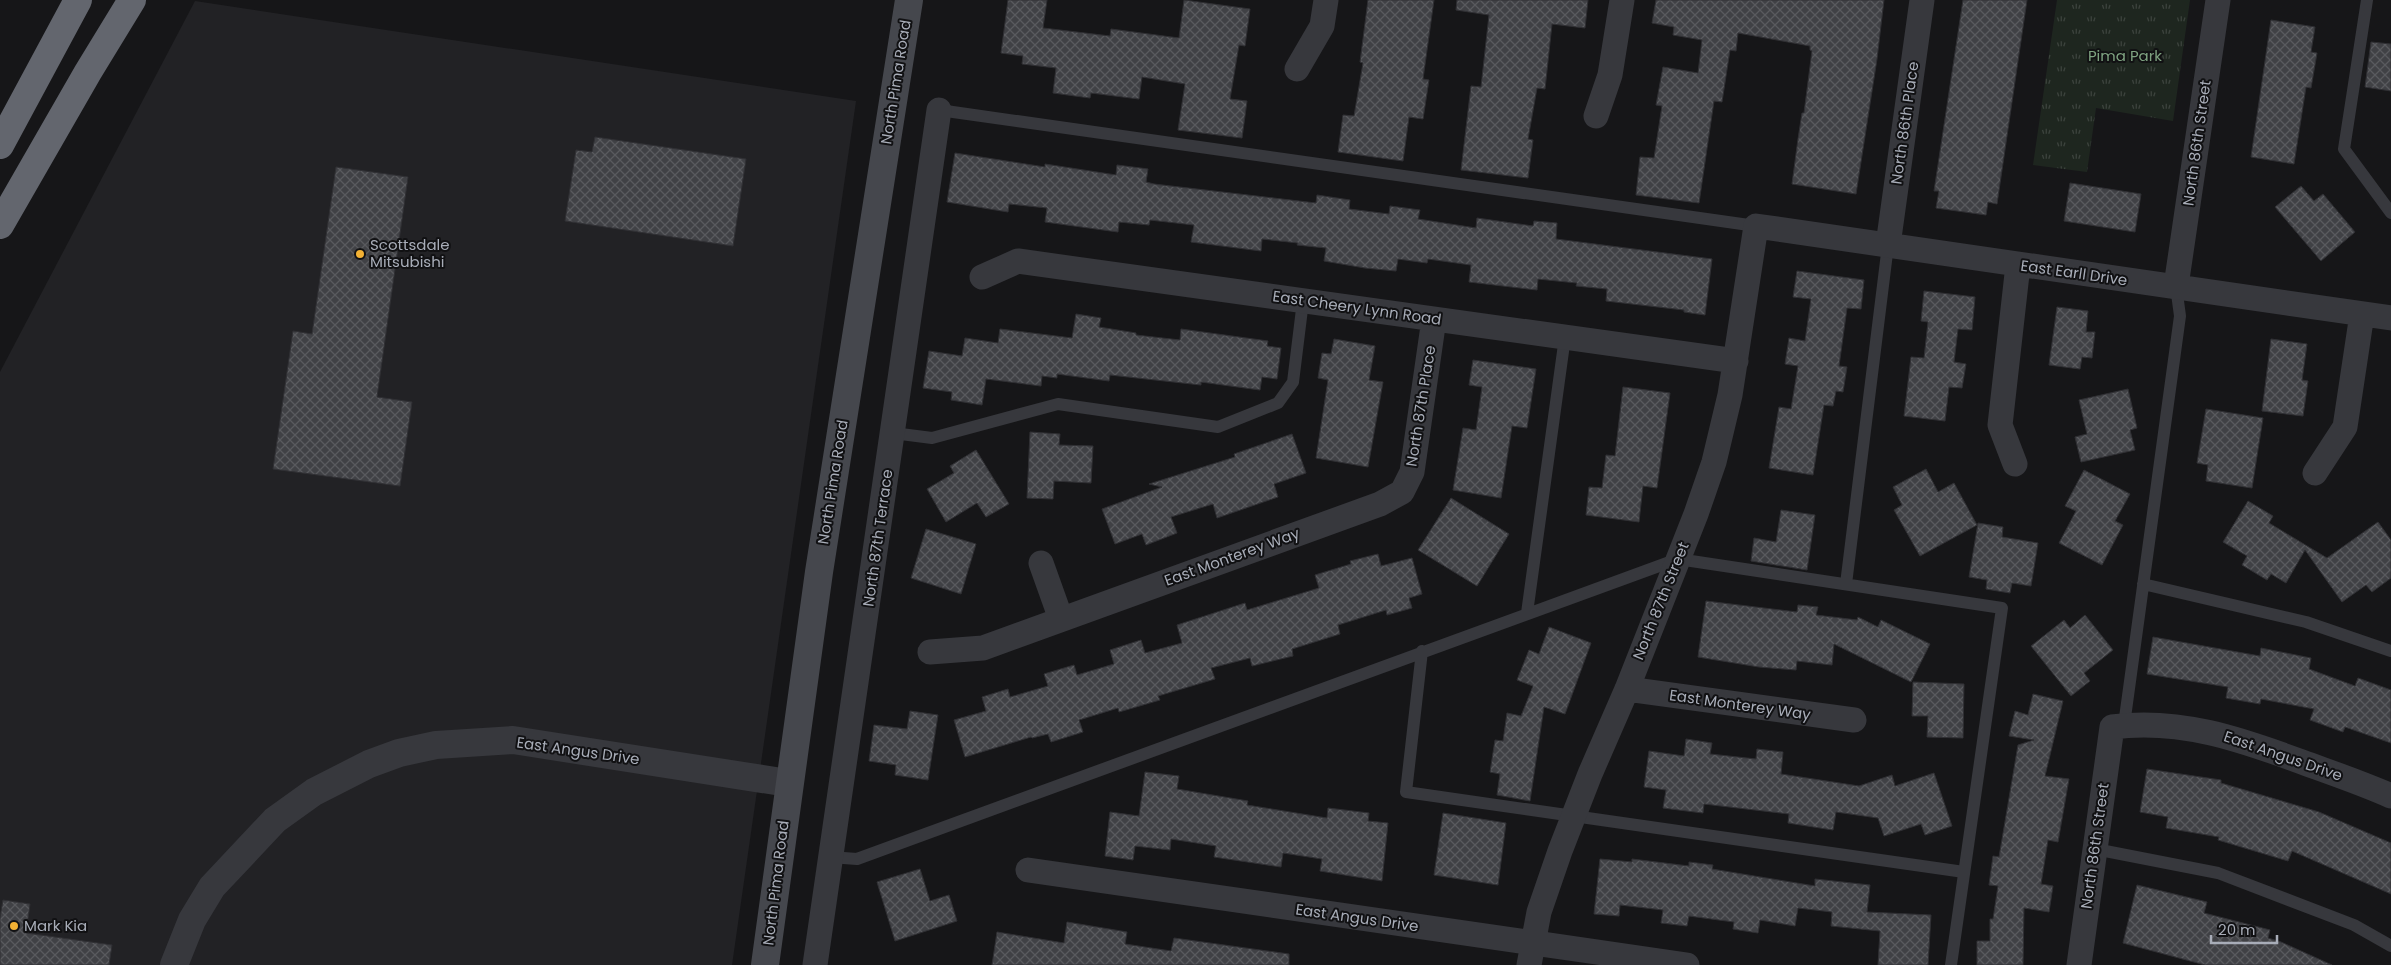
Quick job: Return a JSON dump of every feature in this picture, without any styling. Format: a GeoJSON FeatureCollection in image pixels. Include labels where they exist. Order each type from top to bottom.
{"type":"FeatureCollection","features":[{"type":"Feature","properties":{"kind":"highway"},"geometry":{"type":"LineString","coordinates":[[0,145],[78,0]]}},
{"type":"Feature","properties":{"kind":"highway"},"geometry":{"type":"LineString","coordinates":[[0,225],[88,72],[132,0]]}},
{"type":"Feature","properties":{"kind":"main road","name":"North Pima Road"},"geometry":{"type":"LineString","coordinates":[[765,965],[788,783],[834,473],[909,0]]}},
{"type":"Feature","properties":{"kind":"street"},"geometry":{"type":"LineString","coordinates":[[1297,69],[1322,26],[1326,0]]}},
{"type":"Feature","properties":{"kind":"street"},"geometry":{"type":"LineString","coordinates":[[1596,116],[1610,75],[1622,0]]}},
{"type":"Feature","properties":{"kind":"street","name":"North 86th Place"},"geometry":{"type":"LineString","coordinates":[[1888,245],[1922,0]]}},
{"type":"Feature","properties":{"kind":"street","name":"North 86th Street"},"geometry":{"type":"LineString","coordinates":[[2176,286],[2218,0]]}},
{"type":"Feature","properties":{"kind":"street","name":"North 87th Terrace"},"geometry":{"type":"LineString","coordinates":[[815,965],[939,110]]}},
{"type":"Feature","properties":{"kind":"street","name":"East Earll Drive"},"geometry":{"type":"LineString","coordinates":[[1756,226],[2391,318]]}},
{"type":"Feature","properties":{"kind":"street","name":"North 87th Street"},"geometry":{"type":"LineString","coordinates":[[1531,954],[1539,912],[1573,817],[1627,689],[1714,462],[1736,361],[1756,226]]}},
{"type":"Feature","properties":{"kind":"street","name":"East Cheery Lynn Road"},"geometry":{"type":"LineString","coordinates":[[982,276],[1018,260],[1736,361]]}},
{"type":"Feature","properties":{"kind":"street"},"geometry":{"type":"LineString","coordinates":[[2015,464],[2000,425],[2018,265]]}},
{"type":"Feature","properties":{"kind":"street"},"geometry":{"type":"LineString","coordinates":[[2315,473],[2345,427],[2362,314]]}},
{"type":"Feature","properties":{"kind":"street","name":"North 87th Place"},"geometry":{"type":"LineString","coordinates":[[1402,492],[1412,472],[1434,319]]}},
{"type":"Feature","properties":{"kind":"street","name":"East Monterey Way"},"geometry":{"type":"LineString","coordinates":[[930,652],[983,648],[1061,618],[1380,504],[1402,492]]}},
{"type":"Feature","properties":{"kind":"street"},"geometry":{"type":"LineString","coordinates":[[1041,564],[1061,618]]}},
{"type":"Feature","properties":{"kind":"street","name":"East Monterey Way"},"geometry":{"type":"LineString","coordinates":[[1627,689],[1854,720]]}},
{"type":"Feature","properties":{"kind":"street","name":"East Angus Drive"},"geometry":{"type":"LineString","coordinates":[[2118,726],[2160,723],[2237,738],[2365,784],[2391,796]]}},
{"type":"Feature","properties":{"kind":"street","name":"North 86th Street"},"geometry":{"type":"LineString","coordinates":[[2078,965],[2095,849],[2118,726]]}},
{"type":"Feature","properties":{"kind":"street","name":"East Angus Drive"},"geometry":{"type":"LineString","coordinates":[[174,965],[192,920],[212,886],[276,820],[314,792],[369,764],[399,753],[436,745],[513,740],[788,783]]}},
{"type":"Feature","properties":{"kind":"street","name":"East Angus Drive"},"geometry":{"type":"LineString","coordinates":[[1028,870],[1531,954],[1686,965]]}},
{"type":"Feature","properties":{"kind":"lane"},"geometry":{"type":"LineString","coordinates":[[2367,0],[2344,149],[2391,213]]}},
{"type":"Feature","properties":{"kind":"lane"},"geometry":{"type":"LineString","coordinates":[[939,110],[1756,226]]}},
{"type":"Feature","properties":{"kind":"lane"},"geometry":{"type":"LineString","coordinates":[[1846,584],[1888,245]]}},
{"type":"Feature","properties":{"kind":"lane"},"geometry":{"type":"LineString","coordinates":[[2118,726],[2143,584],[2180,316],[2176,286]]}},
{"type":"Feature","properties":{"kind":"lane"},"geometry":{"type":"LineString","coordinates":[[893,433],[932,438],[1058,404],[1218,427],[1278,403],[1293,382],[1304,301]]}},
{"type":"Feature","properties":{"kind":"lane"},"geometry":{"type":"LineString","coordinates":[[1527,613],[1565,338]]}},
{"type":"Feature","properties":{"kind":"lane"},"geometry":{"type":"LineString","coordinates":[[830,857],[857,860],[1422,651],[1678,559],[2002,608],[1951,965]]}},
{"type":"Feature","properties":{"kind":"lane"},"geometry":{"type":"LineString","coordinates":[[2143,584],[2306,622],[2391,650]]}},
{"type":"Feature","properties":{"kind":"lane"},"geometry":{"type":"LineString","coordinates":[[1422,651],[1406,792],[1964,872]]}},
{"type":"Feature","properties":{"kind":"lane"},"geometry":{"type":"LineString","coordinates":[[2095,849],[2218,873],[2354,925],[2391,946]]}},
{"type":"Feature","properties":{"kind":"shaded area"},"geometry":{"type":"Polygon","coordinates":[[[195,1],[856,101],[732,965],[0,965],[0,372],[195,1]]]}},
{"type":"Feature","properties":{"kind":"green space","name":"Pima Park"},"geometry":{"type":"Polygon","coordinates":[[[2057,0],[2190,0],[2173,121],[2096,108],[2087,172],[2033,165],[2057,0]]]}},
{"type":"Feature","properties":{"kind":"building"},"geometry":{"type":"Polygon","coordinates":[[[1008,0],[1047,0],[1043,28],[1110,36],[1111,29],[1179,38],[1184,0],[1250,9],[1245,46],[1239,45],[1230,99],[1247,101],[1242,138],[1178,130],[1185,84],[1142,77],[1139,99],[1091,93],[1090,98],[1053,93],[1056,68],[1022,64],[1023,56],[1001,53],[1008,0]]]}},
{"type":"Feature","properties":{"kind":"building"},"geometry":{"type":"Polygon","coordinates":[[[1368,0],[1434,0],[1423,79],[1429,80],[1423,119],[1409,117],[1403,161],[1338,152],[1343,115],[1354,116],[1363,63],[1360,62],[1368,0]]]}},
{"type":"Feature","properties":{"kind":"building"},"geometry":{"type":"Polygon","coordinates":[[[1457,0],[1588,0],[1585,28],[1552,24],[1545,89],[1537,88],[1528,139],[1533,140],[1528,178],[1461,170],[1471,86],[1481,87],[1489,15],[1456,10],[1457,0]]]}},
{"type":"Feature","properties":{"kind":"building"},"geometry":{"type":"Polygon","coordinates":[[[1656,0],[1884,0],[1856,194],[1792,184],[1802,113],[1804,113],[1812,51],[1810,46],[1738,33],[1736,51],[1730,50],[1722,102],[1714,101],[1699,203],[1636,195],[1640,157],[1654,158],[1662,106],[1656,105],[1663,67],[1698,73],[1702,40],[1673,35],[1674,27],[1652,23],[1656,0]]]}},
{"type":"Feature","properties":{"kind":"building"},"geometry":{"type":"Polygon","coordinates":[[[1963,0],[2027,0],[1997,204],[1988,202],[1986,215],[1936,208],[1939,191],[1934,191],[1963,0]]]}},
{"type":"Feature","properties":{"kind":"building"},"geometry":{"type":"Polygon","coordinates":[[[2271,20],[2315,27],[2311,52],[2317,53],[2311,88],[2306,87],[2294,164],[2251,157],[2271,20]]]}},
{"type":"Feature","properties":{"kind":"building"},"geometry":{"type":"Polygon","coordinates":[[[2371,42],[2391,44],[2391,91],[2365,87],[2371,42]]]}},
{"type":"Feature","properties":{"kind":"building"},"geometry":{"type":"Polygon","coordinates":[[[595,137],[746,159],[733,246],[565,221],[576,150],[592,152],[595,137]]]}},
{"type":"Feature","properties":{"kind":"building"},"geometry":{"type":"Polygon","coordinates":[[[955,153],[1045,167],[1045,164],[1116,175],[1117,165],[1148,169],[1146,182],[1154,184],[1316,203],[1317,195],[1350,200],[1349,209],[1389,214],[1390,206],[1420,210],[1418,219],[1476,228],[1477,218],[1533,226],[1534,221],[1557,223],[1556,239],[1712,259],[1705,315],[1684,312],[1684,310],[1606,301],[1607,289],[1576,286],[1577,283],[1538,279],[1537,290],[1469,282],[1471,265],[1428,259],[1427,263],[1398,259],[1396,271],[1365,268],[1324,261],[1326,248],[1297,245],[1298,243],[1262,239],[1261,251],[1191,242],[1194,225],[1150,220],[1149,225],[1119,222],[1118,232],[1045,222],[1047,208],[1009,204],[1008,212],[947,202],[955,153]]]}},
{"type":"Feature","properties":{"kind":"building","name":"Scottsdale Mitsubishi"},"geometry":{"type":"Polygon","coordinates":[[[336,167],[408,177],[377,397],[412,402],[400,486],[273,469],[293,331],[312,334],[336,167]]]}},
{"type":"Feature","properties":{"kind":"building"},"geometry":{"type":"Polygon","coordinates":[[[2070,183],[2141,194],[2135,232],[2064,221],[2070,183]]]}},
{"type":"Feature","properties":{"kind":"building"},"geometry":{"type":"Polygon","coordinates":[[[2301,186],[2314,201],[2323,194],[2355,232],[2321,261],[2275,207],[2301,186]]]}},
{"type":"Feature","properties":{"kind":"building"},"geometry":{"type":"Polygon","coordinates":[[[1797,271],[1864,280],[1861,309],[1847,308],[1839,366],[1847,367],[1843,392],[1836,391],[1833,406],[1824,405],[1813,475],[1769,468],[1779,407],[1791,409],[1798,366],[1785,364],[1789,338],[1805,341],[1811,299],[1793,297],[1797,271]]]}},
{"type":"Feature","properties":{"kind":"building"},"geometry":{"type":"Polygon","coordinates":[[[1924,291],[1975,297],[1972,330],[1958,329],[1954,362],[1966,364],[1962,388],[1949,387],[1945,421],[1904,416],[1911,357],[1924,358],[1928,322],[1921,321],[1924,291]]]}},
{"type":"Feature","properties":{"kind":"building"},"geometry":{"type":"Polygon","coordinates":[[[2057,307],[2088,311],[2086,332],[2095,332],[2092,358],[2082,357],[2080,369],[2049,365],[2057,307]]]}},
{"type":"Feature","properties":{"kind":"building"},"geometry":{"type":"Polygon","coordinates":[[[1076,314],[1101,318],[1099,327],[1136,333],[1136,335],[1180,340],[1181,329],[1268,341],[1267,346],[1281,348],[1277,379],[1262,377],[1260,390],[1201,382],[1201,385],[1110,375],[1109,381],[1057,374],[1057,378],[1042,376],[1041,386],[986,379],[982,405],[951,400],[952,392],[923,388],[929,351],[962,356],[965,338],[998,343],[1000,329],[1072,338],[1076,314]]]}},
{"type":"Feature","properties":{"kind":"building"},"geometry":{"type":"Polygon","coordinates":[[[1334,339],[1375,346],[1369,380],[1383,382],[1368,467],[1316,458],[1328,380],[1318,378],[1322,353],[1331,354],[1334,339]]]}},
{"type":"Feature","properties":{"kind":"building"},"geometry":{"type":"Polygon","coordinates":[[[2271,339],[2307,344],[2302,380],[2308,381],[2303,416],[2262,411],[2271,339]]]}},
{"type":"Feature","properties":{"kind":"building"},"geometry":{"type":"Polygon","coordinates":[[[1473,360],[1536,369],[1527,428],[1512,426],[1501,498],[1453,490],[1463,428],[1476,430],[1482,387],[1469,385],[1473,360]]]}},
{"type":"Feature","properties":{"kind":"building"},"geometry":{"type":"Polygon","coordinates":[[[1623,387],[1670,393],[1657,488],[1643,486],[1639,522],[1586,515],[1589,487],[1602,488],[1606,455],[1615,456],[1623,387]]]}},
{"type":"Feature","properties":{"kind":"building"},"geometry":{"type":"Polygon","coordinates":[[[2128,389],[2137,428],[2130,430],[2135,450],[2081,462],[2075,437],[2087,434],[2079,400],[2128,389]]]}},
{"type":"Feature","properties":{"kind":"building"},"geometry":{"type":"Polygon","coordinates":[[[2206,409],[2263,418],[2252,488],[2206,481],[2208,465],[2197,463],[2206,409]]]}},
{"type":"Feature","properties":{"kind":"building"},"geometry":{"type":"Polygon","coordinates":[[[1030,432],[1060,434],[1059,445],[1093,446],[1091,483],[1054,481],[1053,499],[1027,498],[1030,432]]]}},
{"type":"Feature","properties":{"kind":"building"},"geometry":{"type":"Polygon","coordinates":[[[1292,434],[1306,473],[1274,484],[1278,497],[1217,518],[1213,504],[1171,517],[1177,533],[1146,545],[1142,534],[1115,544],[1102,509],[1162,487],[1149,484],[1235,457],[1234,454],[1292,434]]]}},
{"type":"Feature","properties":{"kind":"building"},"geometry":{"type":"Polygon","coordinates":[[[976,450],[1009,504],[986,517],[977,503],[946,522],[927,489],[954,473],[950,466],[976,450]]]}},
{"type":"Feature","properties":{"kind":"building"},"geometry":{"type":"Polygon","coordinates":[[[1926,469],[1938,492],[1954,483],[1977,525],[1920,556],[1894,510],[1902,505],[1893,487],[1926,469]]]}},
{"type":"Feature","properties":{"kind":"building"},"geometry":{"type":"Polygon","coordinates":[[[2084,470],[2130,494],[2115,521],[2123,525],[2102,565],[2059,543],[2076,511],[2065,506],[2084,470]]]}},
{"type":"Feature","properties":{"kind":"building"},"geometry":{"type":"Polygon","coordinates":[[[1451,498],[1509,534],[1477,586],[1418,550],[1451,498]]]}},
{"type":"Feature","properties":{"kind":"building"},"geometry":{"type":"Polygon","coordinates":[[[2248,501],[2273,516],[2269,523],[2327,558],[2378,522],[2391,540],[2391,578],[2372,592],[2366,585],[2342,602],[2305,550],[2286,583],[2271,574],[2267,580],[2242,565],[2247,556],[2223,542],[2248,501]]]}},
{"type":"Feature","properties":{"kind":"building"},"geometry":{"type":"Polygon","coordinates":[[[1781,510],[1815,515],[1807,570],[1751,561],[1754,538],[1776,542],[1781,510]]]}},
{"type":"Feature","properties":{"kind":"building"},"geometry":{"type":"Polygon","coordinates":[[[1978,523],[2003,527],[2002,537],[2038,543],[2031,586],[2012,583],[2010,593],[1986,589],[1987,580],[1969,577],[1978,523]]]}},
{"type":"Feature","properties":{"kind":"building"},"geometry":{"type":"Polygon","coordinates":[[[926,529],[976,544],[961,594],[911,578],[926,529]]]}},
{"type":"Feature","properties":{"kind":"building"},"geometry":{"type":"Polygon","coordinates":[[[1378,554],[1381,566],[1412,558],[1422,594],[1409,598],[1412,608],[1387,615],[1386,610],[1338,625],[1340,634],[1292,649],[1293,656],[1252,666],[1250,658],[1211,668],[1215,679],[1158,696],[1160,700],[1119,712],[1118,708],[1079,720],[1083,732],[1051,742],[1048,734],[1031,737],[965,757],[954,720],[986,711],[982,697],[1008,689],[1010,697],[1048,686],[1044,674],[1074,665],[1077,675],[1114,664],[1110,650],[1141,640],[1145,653],[1182,643],[1177,625],[1245,603],[1247,610],[1319,588],[1315,575],[1351,564],[1350,561],[1378,554]]]}},
{"type":"Feature","properties":{"kind":"building"},"geometry":{"type":"Polygon","coordinates":[[[1706,601],[1797,612],[1798,605],[1818,607],[1816,615],[1857,620],[1858,617],[1878,627],[1881,620],[1930,644],[1911,682],[1834,644],[1832,665],[1797,661],[1796,670],[1759,667],[1698,657],[1706,601]]]}},
{"type":"Feature","properties":{"kind":"building"},"geometry":{"type":"Polygon","coordinates":[[[2085,615],[2113,650],[2084,673],[2090,681],[2071,696],[2031,646],[2064,620],[2070,628],[2085,615]]]}},
{"type":"Feature","properties":{"kind":"building"},"geometry":{"type":"Polygon","coordinates":[[[1549,627],[1591,643],[1565,714],[1544,707],[1530,801],[1497,795],[1500,774],[1490,772],[1495,740],[1503,741],[1507,713],[1521,716],[1533,686],[1517,680],[1529,650],[1539,654],[1549,627]]]}},
{"type":"Feature","properties":{"kind":"building"},"geometry":{"type":"Polygon","coordinates":[[[2153,637],[2260,656],[2261,648],[2311,658],[2309,669],[2355,686],[2358,678],[2391,690],[2391,743],[2345,727],[2343,732],[2310,720],[2314,709],[2261,699],[2260,704],[2226,698],[2228,687],[2147,674],[2153,637]]]}},
{"type":"Feature","properties":{"kind":"building"},"geometry":{"type":"Polygon","coordinates":[[[1913,682],[1964,684],[1963,738],[1927,737],[1928,716],[1912,716],[1913,682]]]}},
{"type":"Feature","properties":{"kind":"building"},"geometry":{"type":"Polygon","coordinates":[[[2033,694],[2063,701],[2045,776],[2069,779],[2058,842],[2048,840],[2041,884],[2053,886],[2049,912],[2024,908],[2023,965],[1977,965],[1977,941],[1990,941],[1990,919],[1993,919],[1998,886],[1989,885],[1993,856],[1999,857],[2018,745],[2034,740],[2009,736],[2015,711],[2028,715],[2033,694]]]}},
{"type":"Feature","properties":{"kind":"building"},"geometry":{"type":"Polygon","coordinates":[[[910,711],[938,715],[928,780],[895,775],[896,765],[869,761],[874,725],[907,729],[910,711]]]}},
{"type":"Feature","properties":{"kind":"building"},"geometry":{"type":"Polygon","coordinates":[[[1686,739],[1712,743],[1710,754],[1756,759],[1757,749],[1783,752],[1781,774],[1859,786],[1892,775],[1895,786],[1934,773],[1952,826],[1925,835],[1921,824],[1884,836],[1878,818],[1836,812],[1833,830],[1788,823],[1789,814],[1704,804],[1703,813],[1663,808],[1666,790],[1644,787],[1649,751],[1684,756],[1686,739]]]}},
{"type":"Feature","properties":{"kind":"building"},"geometry":{"type":"Polygon","coordinates":[[[2147,769],[2221,780],[2221,783],[2319,812],[2391,843],[2391,894],[2292,851],[2288,861],[2218,840],[2219,837],[2166,828],[2168,817],[2140,812],[2147,769]]]}},
{"type":"Feature","properties":{"kind":"building"},"geometry":{"type":"Polygon","coordinates":[[[1145,772],[1179,776],[1177,789],[1248,801],[1247,805],[1327,818],[1328,808],[1369,813],[1368,821],[1388,823],[1382,881],[1320,871],[1322,859],[1283,853],[1281,867],[1214,857],[1216,846],[1171,839],[1170,850],[1135,846],[1133,860],[1105,856],[1110,812],[1139,816],[1145,772]]]}},
{"type":"Feature","properties":{"kind":"building"},"geometry":{"type":"Polygon","coordinates":[[[1443,813],[1506,823],[1498,885],[1434,875],[1443,813]]]}},
{"type":"Feature","properties":{"kind":"building"},"geometry":{"type":"Polygon","coordinates":[[[1600,859],[1632,862],[1632,859],[1689,866],[1689,862],[1713,865],[1712,869],[1815,886],[1815,879],[1870,885],[1867,912],[1931,915],[1928,965],[1878,965],[1880,931],[1831,926],[1832,912],[1798,908],[1795,926],[1760,920],[1758,933],[1733,929],[1734,922],[1689,916],[1687,926],[1661,923],[1663,910],[1620,905],[1619,916],[1594,914],[1600,859]]]}},
{"type":"Feature","properties":{"kind":"building"},"geometry":{"type":"Polygon","coordinates":[[[920,869],[930,901],[949,895],[957,921],[895,941],[877,882],[920,869]]]}},
{"type":"Feature","properties":{"kind":"building"},"geometry":{"type":"Polygon","coordinates":[[[2137,885],[2207,902],[2204,913],[2270,930],[2268,938],[2332,965],[2205,965],[2123,943],[2137,885]]]}},
{"type":"Feature","properties":{"kind":"building","name":"Mark Kia"},"geometry":{"type":"Polygon","coordinates":[[[3,900],[30,904],[26,933],[112,945],[109,965],[0,965],[0,918],[3,900]]]}},
{"type":"Feature","properties":{"kind":"building"},"geometry":{"type":"Polygon","coordinates":[[[1067,922],[1127,932],[1125,944],[1171,951],[1174,938],[1289,954],[1289,965],[992,965],[997,932],[1064,943],[1067,922]]]}},
{"type":"Feature","properties":{"kind":"place","name":"Scottsdale Mitsubishi"},"geometry":{"type":"Point","coordinates":[360,254]}},
{"type":"Feature","properties":{"kind":"place","name":"Mark Kia"},"geometry":{"type":"Point","coordinates":[14,926]}}]}
